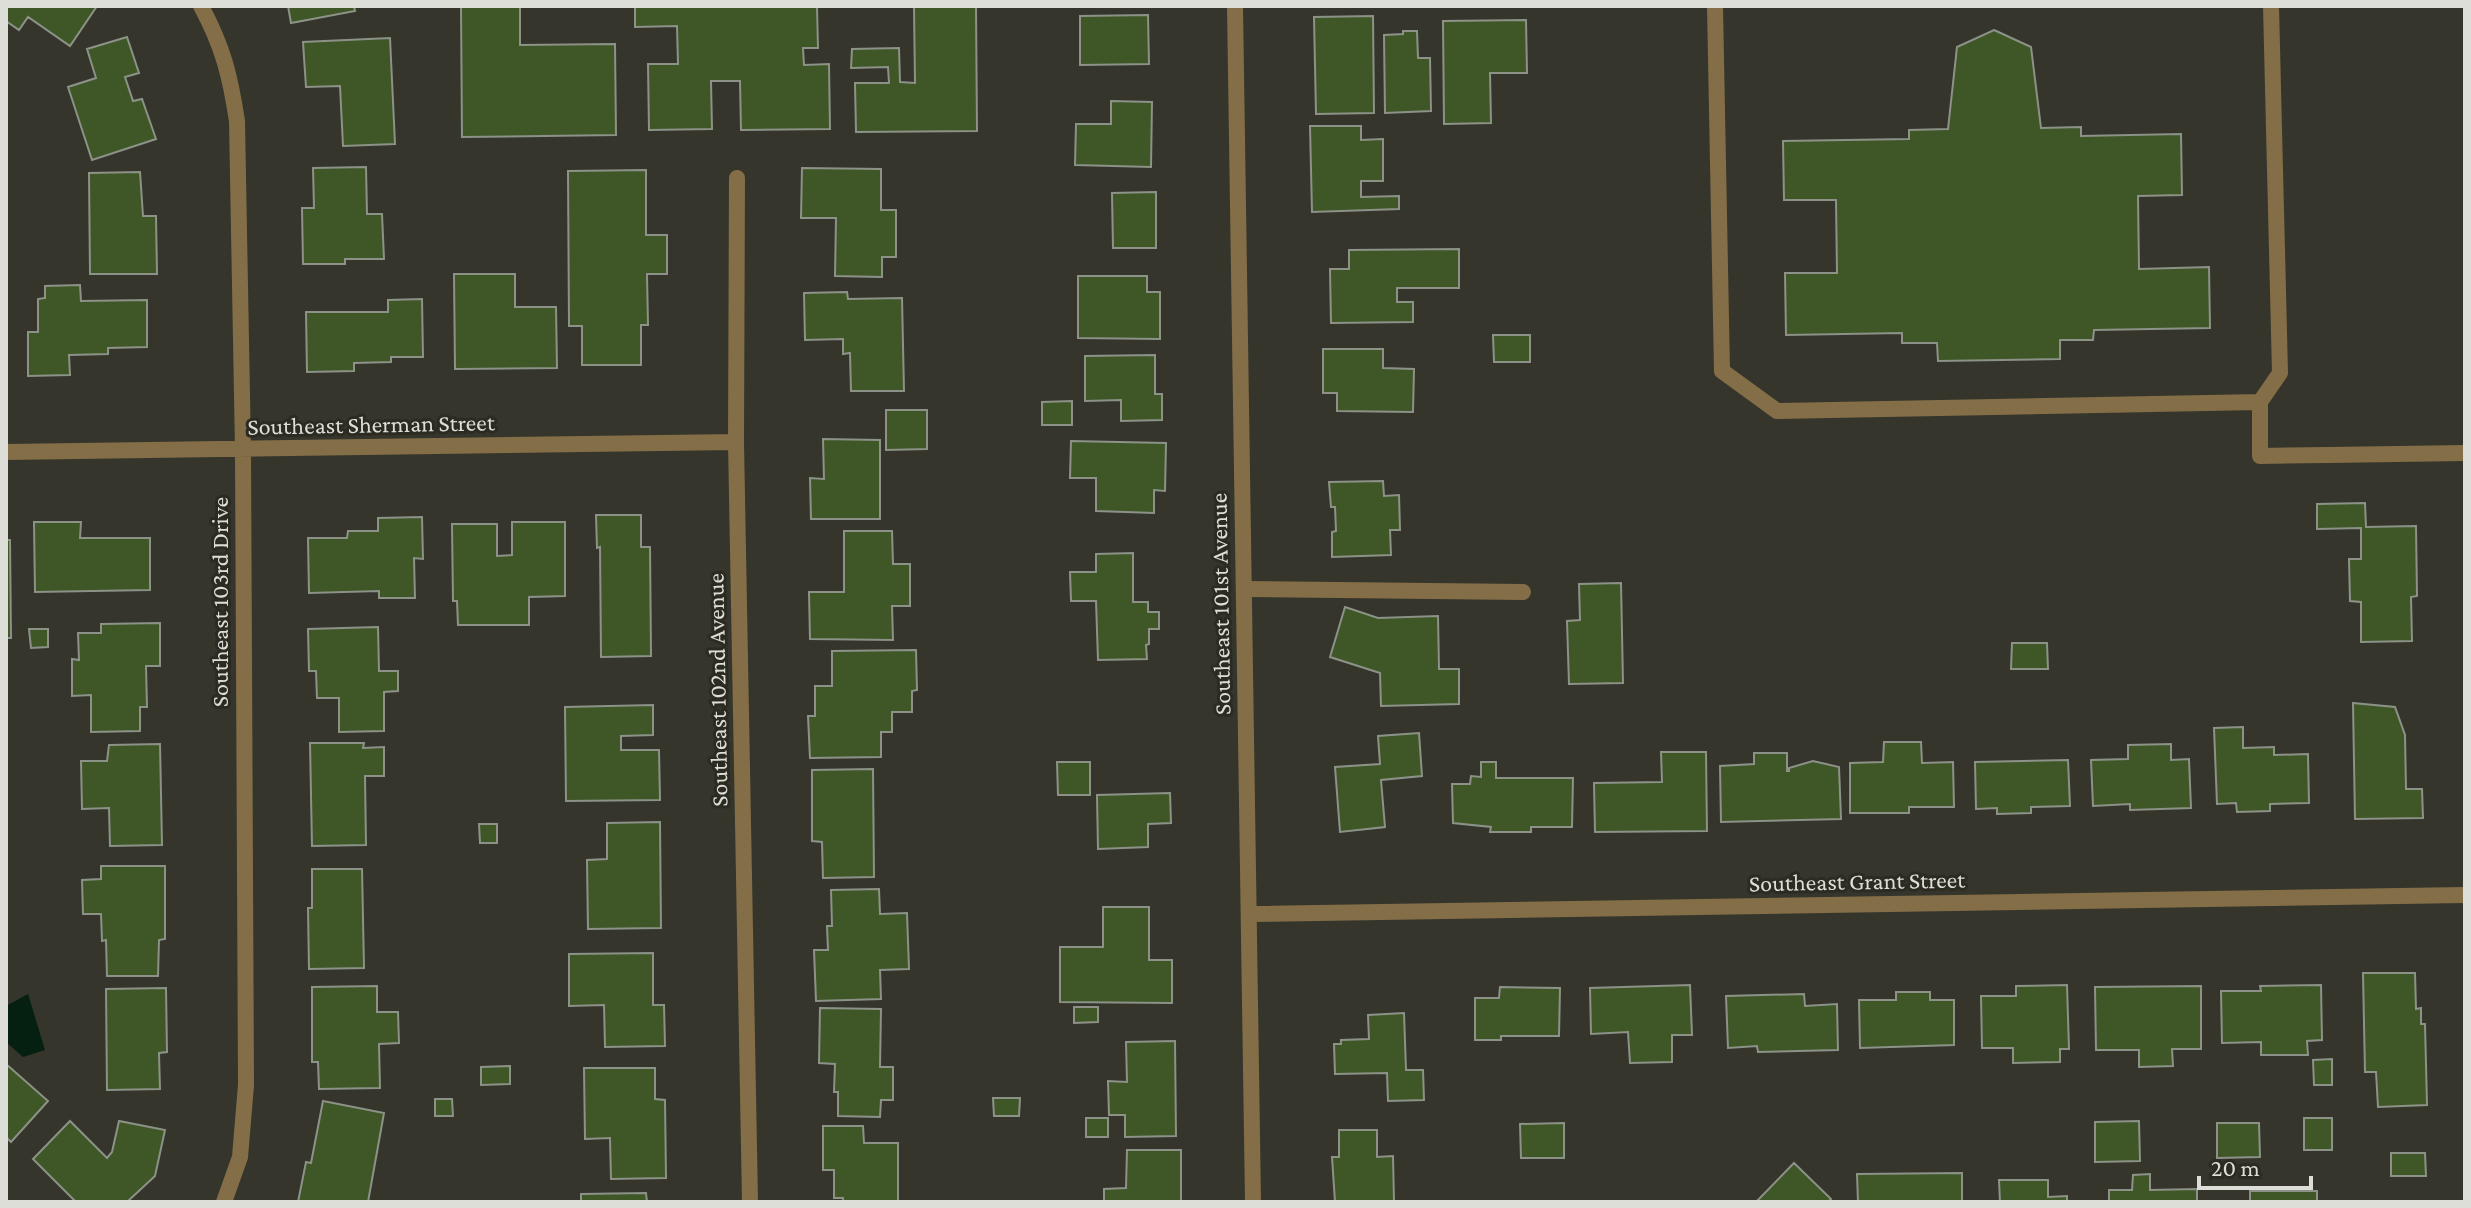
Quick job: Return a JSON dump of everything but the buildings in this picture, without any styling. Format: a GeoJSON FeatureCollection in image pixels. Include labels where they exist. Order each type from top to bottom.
{"type":"FeatureCollection","features":[{"type":"Feature","properties":{"kind":"street","name":"Southeast 103rd Drive"},"geometry":{"type":"LineString","coordinates":[[201,6],[216,34],[230,75],[237,121],[243,450],[246,1085],[240,1157],[224,1202]]}},
{"type":"Feature","properties":{"kind":"street","name":"Southeast 101st Avenue"},"geometry":{"type":"LineString","coordinates":[[1235,6],[1253,1202]]}},
{"type":"Feature","properties":{"kind":"street"},"geometry":{"type":"LineString","coordinates":[[1715,6],[1722,371],[1777,411],[2260,402]]}},
{"type":"Feature","properties":{"kind":"street"},"geometry":{"type":"LineString","coordinates":[[2271,6],[2280,373],[2260,402],[2260,456],[2465,453]]}},
{"type":"Feature","properties":{"kind":"street","name":"Southeast 102nd Avenue"},"geometry":{"type":"LineString","coordinates":[[737,178],[736,442],[750,1202]]}},
{"type":"Feature","properties":{"kind":"street","name":"Southeast Sherman Street"},"geometry":{"type":"LineString","coordinates":[[6,452],[736,442]]}},
{"type":"Feature","properties":{"kind":"street"},"geometry":{"type":"LineString","coordinates":[[1244,589],[1523,592]]}},
{"type":"Feature","properties":{"kind":"street","name":"Southeast Grant Street"},"geometry":{"type":"LineString","coordinates":[[1249,914],[2465,895]]}},
{"type":"Feature","properties":{"kind":"shaded area"},"geometry":{"type":"Polygon","coordinates":[[[28,994],[45,1050],[23,1057],[6,1042],[6,1006],[28,994]]]}}]}
